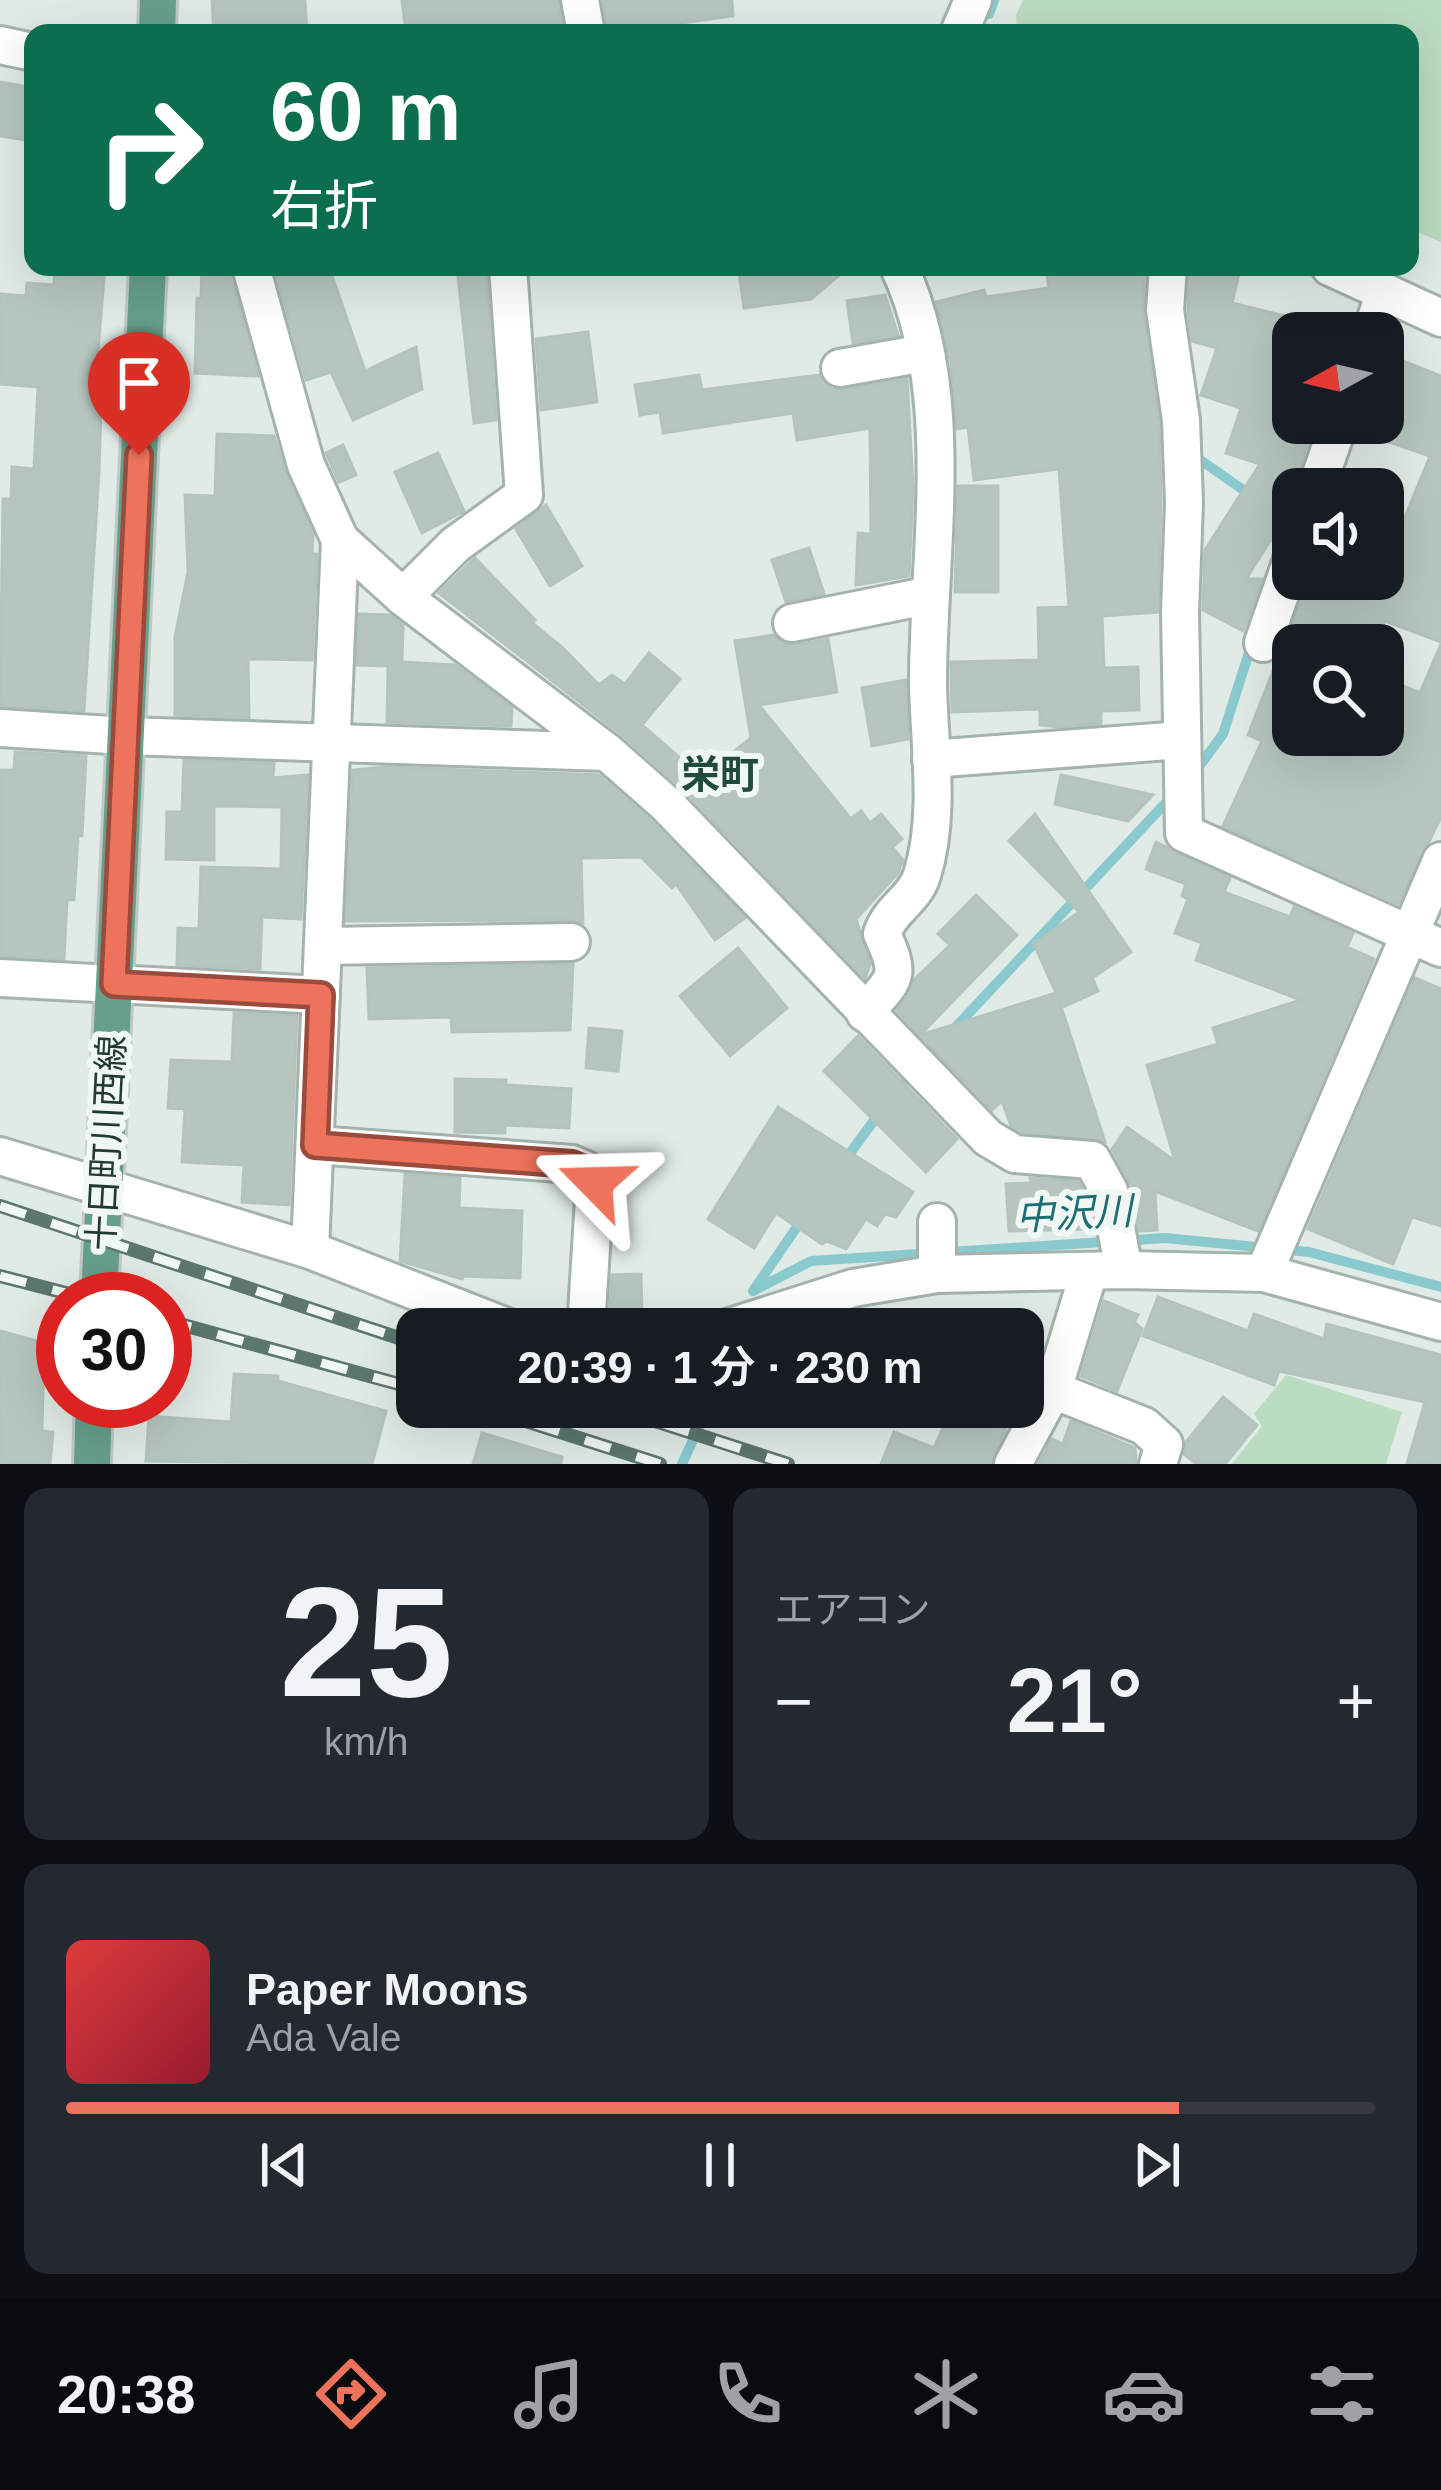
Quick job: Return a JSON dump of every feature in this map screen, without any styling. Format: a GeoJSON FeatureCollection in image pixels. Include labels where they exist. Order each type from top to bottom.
{"type":"FeatureCollection","features":[{"type":"Feature","properties":{"kind":"main road","name":"十日町川西線"},"geometry":{"type":"LineString","coordinates":[[100,1272],[148,276]]}},
{"type":"Feature","properties":{"kind":"main road"},"geometry":{"type":"LineString","coordinates":[[92,1464],[93,1428]]}},
{"type":"Feature","properties":{"kind":"street"},"geometry":{"type":"LineString","coordinates":[[253,276],[306,465],[340,540],[403,597],[607,752],[666,804],[988,1138],[1015,1154],[1091,1160],[1109,1191],[1106,1271],[1053,1390],[1013,1464]]}},
{"type":"Feature","properties":{"kind":"street"},"geometry":{"type":"LineString","coordinates":[[403,597],[455,545],[524,495],[509,276]]}},
{"type":"Feature","properties":{"kind":"street"},"geometry":{"type":"LineString","coordinates":[[865,1013],[893,979],[896,962],[882,934],[887,918],[917,887],[923,873],[932,804],[934,433],[925,353],[914,298],[903,276]]}},
{"type":"Feature","properties":{"kind":"street"},"geometry":{"type":"LineString","coordinates":[[1167,276],[1165,310],[1182,441],[1184,832],[1425,942]]}},
{"type":"Feature","properties":{"kind":"street"},"geometry":{"type":"LineString","coordinates":[[1350,276],[1441,318]]}},
{"type":"Feature","properties":{"kind":"street"},"geometry":{"type":"LineString","coordinates":[[1378,312],[1385,292]]}},
{"type":"Feature","properties":{"kind":"street"},"geometry":{"type":"LineString","coordinates":[[840,368],[925,353]]}},
{"type":"Feature","properties":{"kind":"street"},"geometry":{"type":"LineString","coordinates":[[310,1250],[340,540]]}},
{"type":"Feature","properties":{"kind":"street"},"geometry":{"type":"LineString","coordinates":[[792,623],[931,595]]}},
{"type":"Feature","properties":{"kind":"street"},"geometry":{"type":"LineString","coordinates":[[1263,643],[1278,600]]}},
{"type":"Feature","properties":{"kind":"street"},"geometry":{"type":"LineString","coordinates":[[0,728],[607,752]]}},
{"type":"Feature","properties":{"kind":"street"},"geometry":{"type":"LineString","coordinates":[[931,759],[1183,740]]}},
{"type":"Feature","properties":{"kind":"street"},"geometry":{"type":"LineString","coordinates":[[1264,1273],[1425,942],[1441,861]]}},
{"type":"Feature","properties":{"kind":"street"},"geometry":{"type":"LineString","coordinates":[[323,946],[572,942]]}},
{"type":"Feature","properties":{"kind":"street"},"geometry":{"type":"LineString","coordinates":[[0,978],[321,995]]}},
{"type":"Feature","properties":{"kind":"street"},"geometry":{"type":"LineString","coordinates":[[315,1145],[572,1164],[586,1170],[595,1183],[587,1308]]}},
{"type":"Feature","properties":{"kind":"street"},"geometry":{"type":"LineString","coordinates":[[0,1156],[310,1250],[458,1308]]}},
{"type":"Feature","properties":{"kind":"street"},"geometry":{"type":"LineString","coordinates":[[937,1222],[937,1274]]}},
{"type":"Feature","properties":{"kind":"street"},"geometry":{"type":"LineString","coordinates":[[790,1308],[853,1288],[937,1274],[1264,1273],[1441,1322]]}},
{"type":"Feature","properties":{"kind":"street"},"geometry":{"type":"LineString","coordinates":[[1053,1390],[1144,1426],[1164,1444],[1158,1464]]}},
{"type":"Feature","properties":{"kind":"green space"},"geometry":{"type":"Polygon","coordinates":[[[1023,0],[1441,0],[1441,242],[1419,233],[1419,24],[1016,24],[1023,0]]]}},
{"type":"Feature","properties":{"kind":"green space"},"geometry":{"type":"Polygon","coordinates":[[[1286,1375],[1402,1412],[1386,1464],[1232,1464],[1262,1426],[1254,1414],[1286,1375]]]}},
{"type":"Feature","properties":{"kind":"building"},"geometry":{"type":"Polygon","coordinates":[[[212,0],[305,0],[306,24],[213,24],[212,0]]]}},
{"type":"Feature","properties":{"kind":"building"},"geometry":{"type":"Polygon","coordinates":[[[402,0],[558,0],[562,24],[405,24],[402,0]]]}},
{"type":"Feature","properties":{"kind":"building"},"geometry":{"type":"Polygon","coordinates":[[[603,0],[732,0],[733,16],[674,24],[607,24],[603,0]]]}},
{"type":"Feature","properties":{"kind":"building"},"geometry":{"type":"Polygon","coordinates":[[[0,82],[24,86],[24,140],[0,136],[0,82]]]}},
{"type":"Feature","properties":{"kind":"building"},"geometry":{"type":"Polygon","coordinates":[[[54,276],[104,276],[93,409],[101,409],[84,711],[0,706],[3,499],[11,499],[12,467],[34,469],[38,387],[0,384],[0,294],[26,296],[27,283],[54,285],[54,276]]]}},
{"type":"Feature","properties":{"kind":"building"},"geometry":{"type":"Polygon","coordinates":[[[202,276],[231,276],[258,376],[195,373],[197,298],[201,298],[202,276]]]}},
{"type":"Feature","properties":{"kind":"building"},"geometry":{"type":"Polygon","coordinates":[[[277,276],[332,276],[365,371],[416,347],[422,389],[353,420],[331,372],[306,380],[277,276]]]}},
{"type":"Feature","properties":{"kind":"building"},"geometry":{"type":"Polygon","coordinates":[[[458,276],[487,276],[496,420],[474,423],[458,276]]]}},
{"type":"Feature","properties":{"kind":"building"},"geometry":{"type":"Polygon","coordinates":[[[740,276],[838,276],[811,299],[744,308],[740,276]]]}},
{"type":"Feature","properties":{"kind":"building"},"geometry":{"type":"Polygon","coordinates":[[[1047,276],[1145,276],[1143,313],[1159,422],[1161,503],[1158,612],[1102,616],[1104,668],[1138,667],[1139,710],[1101,711],[1101,724],[1058,727],[1040,725],[1040,709],[952,712],[951,662],[1039,660],[1038,608],[1069,607],[1059,469],[974,480],[968,427],[957,429],[951,363],[936,302],[984,290],[986,297],[1049,288],[1047,276]]]}},
{"type":"Feature","properties":{"kind":"building"},"geometry":{"type":"Polygon","coordinates":[[[1190,276],[1239,276],[1232,303],[1272,313],[1272,444],[1308,444],[1300,468],[1272,468],[1272,538],[1246,579],[1262,579],[1243,631],[1203,610],[1205,550],[1260,464],[1226,453],[1241,408],[1201,395],[1217,348],[1192,341],[1190,276]]]}},
{"type":"Feature","properties":{"kind":"building"},"geometry":{"type":"Polygon","coordinates":[[[885,295],[898,335],[853,343],[847,301],[885,295]]]}},
{"type":"Feature","properties":{"kind":"building"},"geometry":{"type":"Polygon","coordinates":[[[588,332],[597,402],[541,410],[536,339],[588,332]]]}},
{"type":"Feature","properties":{"kind":"building"},"geometry":{"type":"Polygon","coordinates":[[[1404,361],[1441,376],[1441,642],[1404,628],[1404,624],[1385,621],[1291,624],[1301,600],[1404,600],[1404,520],[1430,456],[1395,444],[1404,444],[1404,361]]]}},
{"type":"Feature","properties":{"kind":"building"},"geometry":{"type":"Polygon","coordinates":[[[699,375],[702,390],[819,375],[831,389],[843,390],[907,379],[913,486],[909,576],[856,585],[858,533],[871,534],[870,428],[797,440],[793,413],[663,433],[660,412],[640,415],[635,385],[699,375]]]}},
{"type":"Feature","properties":{"kind":"building"},"geometry":{"type":"Polygon","coordinates":[[[217,434],[274,436],[313,534],[312,554],[317,554],[312,660],[248,659],[249,718],[175,715],[175,637],[188,572],[185,495],[215,496],[217,434]]]}},
{"type":"Feature","properties":{"kind":"building"},"geometry":{"type":"Polygon","coordinates":[[[343,445],[356,475],[339,482],[326,453],[343,445]]]}},
{"type":"Feature","properties":{"kind":"building"},"geometry":{"type":"Polygon","coordinates":[[[438,453],[464,511],[422,533],[395,472],[438,453]]]}},
{"type":"Feature","properties":{"kind":"building"},"geometry":{"type":"Polygon","coordinates":[[[958,486],[998,486],[998,592],[955,592],[958,486]]]}},
{"type":"Feature","properties":{"kind":"building"},"geometry":{"type":"Polygon","coordinates":[[[546,505],[582,566],[550,586],[516,529],[546,505]]]}},
{"type":"Feature","properties":{"kind":"building"},"geometry":{"type":"Polygon","coordinates":[[[809,548],[824,594],[786,602],[772,560],[809,548]]]}},
{"type":"Feature","properties":{"kind":"building"},"geometry":{"type":"Polygon","coordinates":[[[475,558],[535,620],[532,623],[599,685],[612,675],[625,684],[649,653],[680,679],[642,725],[702,777],[751,738],[735,641],[773,635],[784,644],[795,645],[828,639],[837,692],[759,705],[851,819],[861,811],[870,823],[881,814],[902,839],[892,847],[903,860],[898,873],[856,919],[870,965],[865,978],[681,787],[621,734],[439,593],[475,558]]]}},
{"type":"Feature","properties":{"kind":"building"},"geometry":{"type":"Polygon","coordinates":[[[359,614],[390,615],[403,625],[402,662],[455,665],[512,708],[511,726],[387,722],[388,666],[357,665],[359,614]]]}},
{"type":"Feature","properties":{"kind":"building"},"geometry":{"type":"Polygon","coordinates":[[[1441,644],[1441,817],[1398,904],[1223,826],[1262,741],[1248,735],[1272,674],[1272,756],[1404,756],[1404,686],[1420,693],[1441,644]]]}},
{"type":"Feature","properties":{"kind":"building"},"geometry":{"type":"Polygon","coordinates":[[[906,680],[908,739],[872,746],[862,688],[906,680]]]}},
{"type":"Feature","properties":{"kind":"building"},"geometry":{"type":"Polygon","coordinates":[[[15,752],[86,756],[82,836],[78,836],[74,900],[67,900],[64,959],[0,956],[0,770],[14,770],[15,752]]]}},
{"type":"Feature","properties":{"kind":"building"},"geometry":{"type":"Polygon","coordinates":[[[184,760],[274,763],[273,778],[308,775],[301,919],[262,917],[260,969],[177,965],[178,928],[199,929],[201,867],[281,869],[282,807],[214,806],[214,860],[166,859],[167,812],[182,812],[184,760]]]}},
{"type":"Feature","properties":{"kind":"building"},"geometry":{"type":"Polygon","coordinates":[[[385,767],[599,775],[745,918],[715,940],[676,884],[672,888],[641,857],[581,858],[583,923],[346,921],[353,770],[385,767]]]}},
{"type":"Feature","properties":{"kind":"building"},"geometry":{"type":"Polygon","coordinates":[[[1061,775],[1153,795],[1128,821],[1055,804],[1061,775]]]}},
{"type":"Feature","properties":{"kind":"building"},"geometry":{"type":"Polygon","coordinates":[[[1035,814],[1131,952],[1092,978],[1098,991],[1063,1007],[1058,997],[1105,1142],[1022,1132],[1011,1126],[1002,1101],[992,1110],[920,1035],[1056,993],[1034,944],[1079,912],[1009,841],[1035,814]]]}},
{"type":"Feature","properties":{"kind":"building"},"geometry":{"type":"Polygon","coordinates":[[[1156,842],[1230,878],[1224,892],[1290,917],[1294,907],[1353,933],[1347,947],[1374,959],[1258,1231],[1155,1191],[1157,1230],[1139,1231],[1131,1186],[1112,1149],[1127,1127],[1175,1161],[1147,1065],[1218,1044],[1213,1028],[1301,1000],[1196,960],[1202,943],[1175,933],[1188,899],[1182,896],[1186,884],[1146,869],[1156,842]]]}},
{"type":"Feature","properties":{"kind":"building"},"geometry":{"type":"Polygon","coordinates":[[[976,895],[1017,935],[920,1035],[897,1011],[915,979],[950,945],[938,934],[976,895]]]}},
{"type":"Feature","properties":{"kind":"building"},"geometry":{"type":"Polygon","coordinates":[[[738,948],[787,1008],[730,1056],[680,996],[738,948]]]}},
{"type":"Feature","properties":{"kind":"building"},"geometry":{"type":"Polygon","coordinates":[[[573,964],[570,1030],[452,1032],[451,1017],[369,1019],[367,968],[573,964]]]}},
{"type":"Feature","properties":{"kind":"building"},"geometry":{"type":"Polygon","coordinates":[[[1415,978],[1441,989],[1441,1226],[1412,1217],[1393,1264],[1308,1229],[1415,978]]]}},
{"type":"Feature","properties":{"kind":"building"},"geometry":{"type":"Polygon","coordinates":[[[234,1013],[297,1016],[289,1205],[242,1202],[244,1165],[182,1162],[185,1109],[168,1108],[171,1060],[232,1062],[234,1013]]]}},
{"type":"Feature","properties":{"kind":"building"},"geometry":{"type":"Polygon","coordinates":[[[589,1028],[622,1031],[618,1071],[586,1068],[589,1028]]]}},
{"type":"Feature","properties":{"kind":"building"},"geometry":{"type":"Polygon","coordinates":[[[858,1036],[957,1139],[926,1172],[824,1071],[858,1036]]]}},
{"type":"Feature","properties":{"kind":"building"},"geometry":{"type":"Polygon","coordinates":[[[455,1079],[571,1089],[569,1128],[505,1125],[505,1133],[455,1132],[455,1079]]]}},
{"type":"Feature","properties":{"kind":"building"},"geometry":{"type":"Polygon","coordinates":[[[778,1107],[913,1192],[896,1217],[885,1214],[877,1226],[866,1219],[846,1249],[827,1241],[822,1244],[776,1213],[754,1248],[708,1219],[778,1107]]]}},
{"type":"Feature","properties":{"kind":"building"},"geometry":{"type":"Polygon","coordinates":[[[405,1174],[460,1178],[459,1208],[522,1211],[520,1278],[462,1279],[400,1261],[405,1174]]]}},
{"type":"Feature","properties":{"kind":"building"},"geometry":{"type":"Polygon","coordinates":[[[1030,1178],[1078,1181],[1088,1199],[1093,1229],[1009,1231],[1006,1184],[1032,1183],[1030,1178]]]}},
{"type":"Feature","properties":{"kind":"building"},"geometry":{"type":"Polygon","coordinates":[[[641,1274],[642,1308],[610,1308],[612,1275],[641,1274]]]}},
{"type":"Feature","properties":{"kind":"building"},"geometry":{"type":"Polygon","coordinates":[[[1158,1297],[1248,1331],[1254,1314],[1324,1339],[1327,1324],[1441,1355],[1441,1464],[1407,1464],[1425,1402],[1279,1371],[1274,1385],[1143,1336],[1158,1297]]]}},
{"type":"Feature","properties":{"kind":"building"},"geometry":{"type":"Polygon","coordinates":[[[1104,1301],[1138,1315],[1134,1322],[1142,1329],[1117,1391],[1081,1376],[1104,1301]]]}},
{"type":"Feature","properties":{"kind":"building"},"geometry":{"type":"Polygon","coordinates":[[[0,1331],[36,1341],[36,1428],[53,1432],[50,1464],[0,1464],[0,1331]]]}},
{"type":"Feature","properties":{"kind":"building"},"geometry":{"type":"Polygon","coordinates":[[[234,1374],[278,1376],[278,1381],[386,1411],[372,1464],[146,1461],[148,1428],[192,1428],[192,1419],[231,1422],[234,1374]]]}},
{"type":"Feature","properties":{"kind":"building"},"geometry":{"type":"Polygon","coordinates":[[[1223,1397],[1257,1425],[1225,1464],[1196,1464],[1184,1454],[1186,1442],[1223,1397]]]}},
{"type":"Feature","properties":{"kind":"building"},"geometry":{"type":"Polygon","coordinates":[[[1071,1421],[1135,1448],[1136,1464],[1039,1464],[1052,1439],[1063,1444],[1071,1421]]]}},
{"type":"Feature","properties":{"kind":"building"},"geometry":{"type":"Polygon","coordinates":[[[943,1428],[1006,1428],[991,1464],[881,1464],[894,1432],[934,1448],[943,1428]]]}},
{"type":"Feature","properties":{"kind":"building"},"geometry":{"type":"Polygon","coordinates":[[[482,1433],[562,1457],[561,1464],[473,1464],[482,1433]]]}},
{"type":"Feature","properties":{"kind":"waterway"},"geometry":{"type":"LineString","coordinates":[[989,14],[994,0]]}},
{"type":"Feature","properties":{"kind":"waterway"},"geometry":{"type":"LineString","coordinates":[[1196,457],[1252,496]]}},
{"type":"Feature","properties":{"kind":"waterway"},"geometry":{"type":"LineString","coordinates":[[1195,772],[1223,734],[1252,643]]}},
{"type":"Feature","properties":{"kind":"waterway"},"geometry":{"type":"LineString","coordinates":[[895,1092],[1174,794]]}},
{"type":"Feature","properties":{"kind":"waterway"},"geometry":{"type":"LineString","coordinates":[[842,1164],[881,1111]]}},
{"type":"Feature","properties":{"kind":"waterway"},"geometry":{"type":"LineString","coordinates":[[753,1291],[803,1218]]}},
{"type":"Feature","properties":{"kind":"waterway","name":"中沢川"},"geometry":{"type":"LineString","coordinates":[[755,1290],[811,1261],[1165,1238],[1309,1252],[1441,1287]]}},
{"type":"Feature","properties":{"kind":"waterway","name":"中沢川"},"geometry":{"type":"LineString","coordinates":[[682,1464],[698,1428]]}},
{"type":"Feature","properties":{"kind":"railway"},"geometry":{"type":"LineString","coordinates":[[0,1206],[396,1337]]}},
{"type":"Feature","properties":{"kind":"railway"},"geometry":{"type":"LineString","coordinates":[[0,1276],[36,1285]]}},
{"type":"Feature","properties":{"kind":"railway"},"geometry":{"type":"LineString","coordinates":[[192,1327],[396,1383]]}},
{"type":"Feature","properties":{"kind":"railway"},"geometry":{"type":"LineString","coordinates":[[548,1428],[660,1464]]}},
{"type":"Feature","properties":{"kind":"railway"},"geometry":{"type":"LineString","coordinates":[[677,1428],[788,1464]]}},
{"type":"Feature","properties":{"kind":"district","name":"栄町"},"geometry":{"type":"Point","coordinates":[720,774]}},
{"type":"Feature","properties":{"kind":"route"},"geometry":{"type":"LineString","coordinates":[[139,455],[114,984],[321,995],[315,1145],[572,1164],[586,1170],[595,1183]]}}]}
